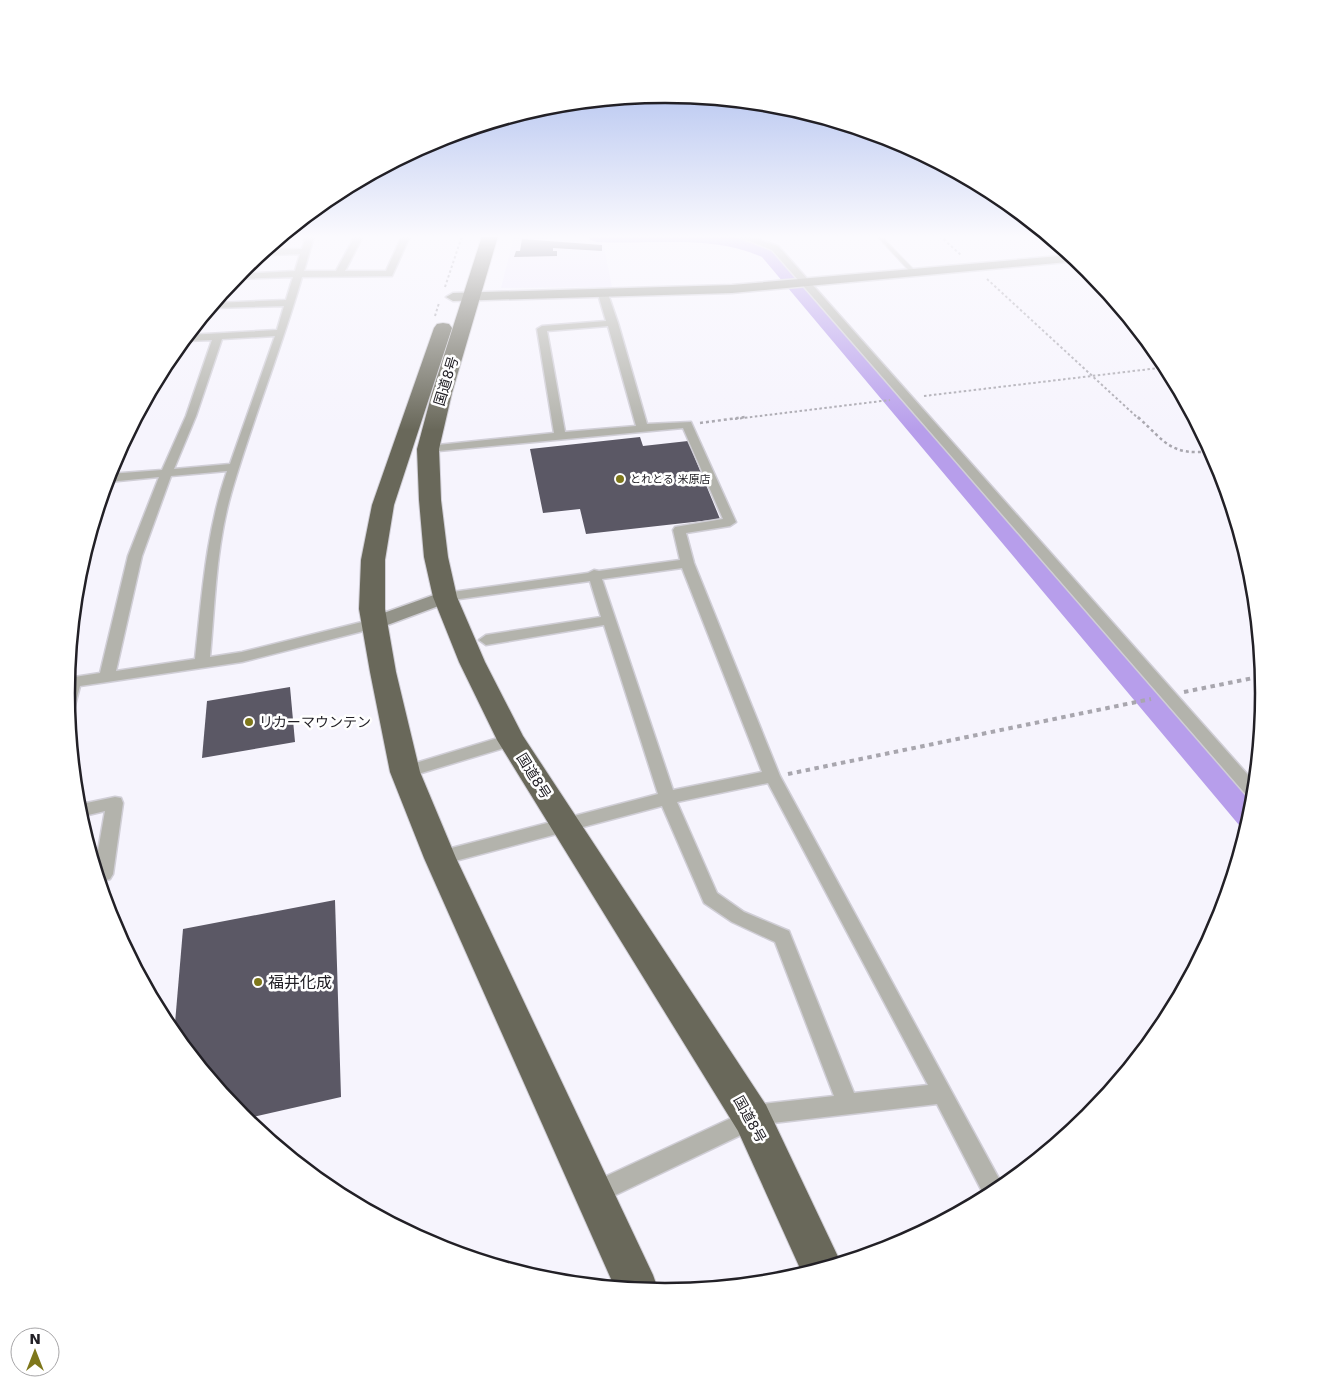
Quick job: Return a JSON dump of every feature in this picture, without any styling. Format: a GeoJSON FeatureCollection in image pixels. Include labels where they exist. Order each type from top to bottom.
{"type":"FeatureCollection","features":[{"type":"Feature","properties":{"kind":"highway","name":"国道8号"},"geometry":{"type":"LineString","coordinates":[[458,301],[383,505],[373,560],[372,609],[374,624],[405,772],[440,858],[635,1283]]}},
{"type":"Feature","properties":{"kind":"highway","name":"国道8号"},"geometry":{"type":"LineString","coordinates":[[460,301],[442,393],[428,449],[430,500],[436,557],[445,597],[472,662],[511,740],[752,1118],[819,1264]]}},
{"type":"Feature","properties":{"kind":"main road"},"geometry":{"type":"LineString","coordinates":[[374,624],[445,597]]}},
{"type":"Feature","properties":{"kind":"street"},"geometry":{"type":"LineString","coordinates":[[605,301],[643,429]]}},
{"type":"Feature","properties":{"kind":"street"},"geometry":{"type":"LineString","coordinates":[[815,301],[908,398],[1249,787]]}},
{"type":"Feature","properties":{"kind":"street"},"geometry":{"type":"LineString","coordinates":[[202,662],[214,543],[224,495],[290,303],[221,306]]}},
{"type":"Feature","properties":{"kind":"street"},"geometry":{"type":"LineString","coordinates":[[560,436],[542,329],[613,323]]}},
{"type":"Feature","properties":{"kind":"street"},"geometry":{"type":"LineString","coordinates":[[195,337],[281,332]]}},
{"type":"Feature","properties":{"kind":"street"},"geometry":{"type":"LineString","coordinates":[[107,676],[135,556],[166,473],[191,416],[218,336]]}},
{"type":"Feature","properties":{"kind":"street"},"geometry":{"type":"LineString","coordinates":[[428,449],[687,424],[730,522],[679,530],[687,563],[772,776],[944,1093],[991,1186]]}},
{"type":"Feature","properties":{"kind":"street"},"geometry":{"type":"LineString","coordinates":[[116,477],[234,467]]}},
{"type":"Feature","properties":{"kind":"street"},"geometry":{"type":"LineString","coordinates":[[445,597],[594,574],[687,563]]}},
{"type":"Feature","properties":{"kind":"street"},"geometry":{"type":"LineString","coordinates":[[594,574],[667,798],[710,898],[738,916],[782,937],[847,1103]]}},
{"type":"Feature","properties":{"kind":"street"},"geometry":{"type":"LineString","coordinates":[[486,640],[609,620]]}},
{"type":"Feature","properties":{"kind":"street"},"geometry":{"type":"LineString","coordinates":[[75,681],[242,657],[374,624]]}},
{"type":"Feature","properties":{"kind":"street"},"geometry":{"type":"LineString","coordinates":[[405,772],[511,740]]}},
{"type":"Feature","properties":{"kind":"street"},"geometry":{"type":"LineString","coordinates":[[440,858],[667,798],[772,776]]}},
{"type":"Feature","properties":{"kind":"street"},"geometry":{"type":"LineString","coordinates":[[86,809],[115,803],[103,874]]}},
{"type":"Feature","properties":{"kind":"street"},"geometry":{"type":"LineString","coordinates":[[595,1193],[762,1114],[944,1093]]}},
{"type":"Feature","properties":{"kind":"path"},"geometry":{"type":"LineString","coordinates":[[1011,301],[1170,447],[1178,452],[1191,454],[1204,452]]}},
{"type":"Feature","properties":{"kind":"path"},"geometry":{"type":"LineString","coordinates":[[908,398],[1158,368]]}},
{"type":"Feature","properties":{"kind":"path"},"geometry":{"type":"LineString","coordinates":[[687,424],[885,401]]}},
{"type":"Feature","properties":{"kind":"path"},"geometry":{"type":"LineString","coordinates":[[1168,695],[1256,677]]}},
{"type":"Feature","properties":{"kind":"path"},"geometry":{"type":"LineString","coordinates":[[772,776],[859,760],[1137,702]]}},
{"type":"Feature","properties":{"kind":"building","name":"とれとる 米原店"},"geometry":{"type":"Polygon","coordinates":[[[640,437],[643,446],[688,441],[720,519],[586,534],[580,509],[543,513],[530,449],[640,437]]]}},
{"type":"Feature","properties":{"kind":"building","name":"リカーマウンテン"},"geometry":{"type":"Polygon","coordinates":[[[290,687],[295,742],[202,758],[207,701],[290,687]]]}},
{"type":"Feature","properties":{"kind":"building","name":"福井化成"},"geometry":{"type":"Polygon","coordinates":[[[335,900],[341,1097],[254,1117],[248,1111],[197,1053],[175,1022],[183,929],[335,900]]]}},
{"type":"Feature","properties":{"kind":"waterway"},"geometry":{"type":"LineString","coordinates":[[810,301],[1245,807]]}},
{"type":"Feature","properties":{"kind":"place","name":"とれとる 米原店"},"geometry":{"type":"Point","coordinates":[620,479]}},
{"type":"Feature","properties":{"kind":"place","name":"リカーマウンテン"},"geometry":{"type":"Point","coordinates":[249,722]}},
{"type":"Feature","properties":{"kind":"place","name":"福井化成"},"geometry":{"type":"Point","coordinates":[258,982]}}]}
